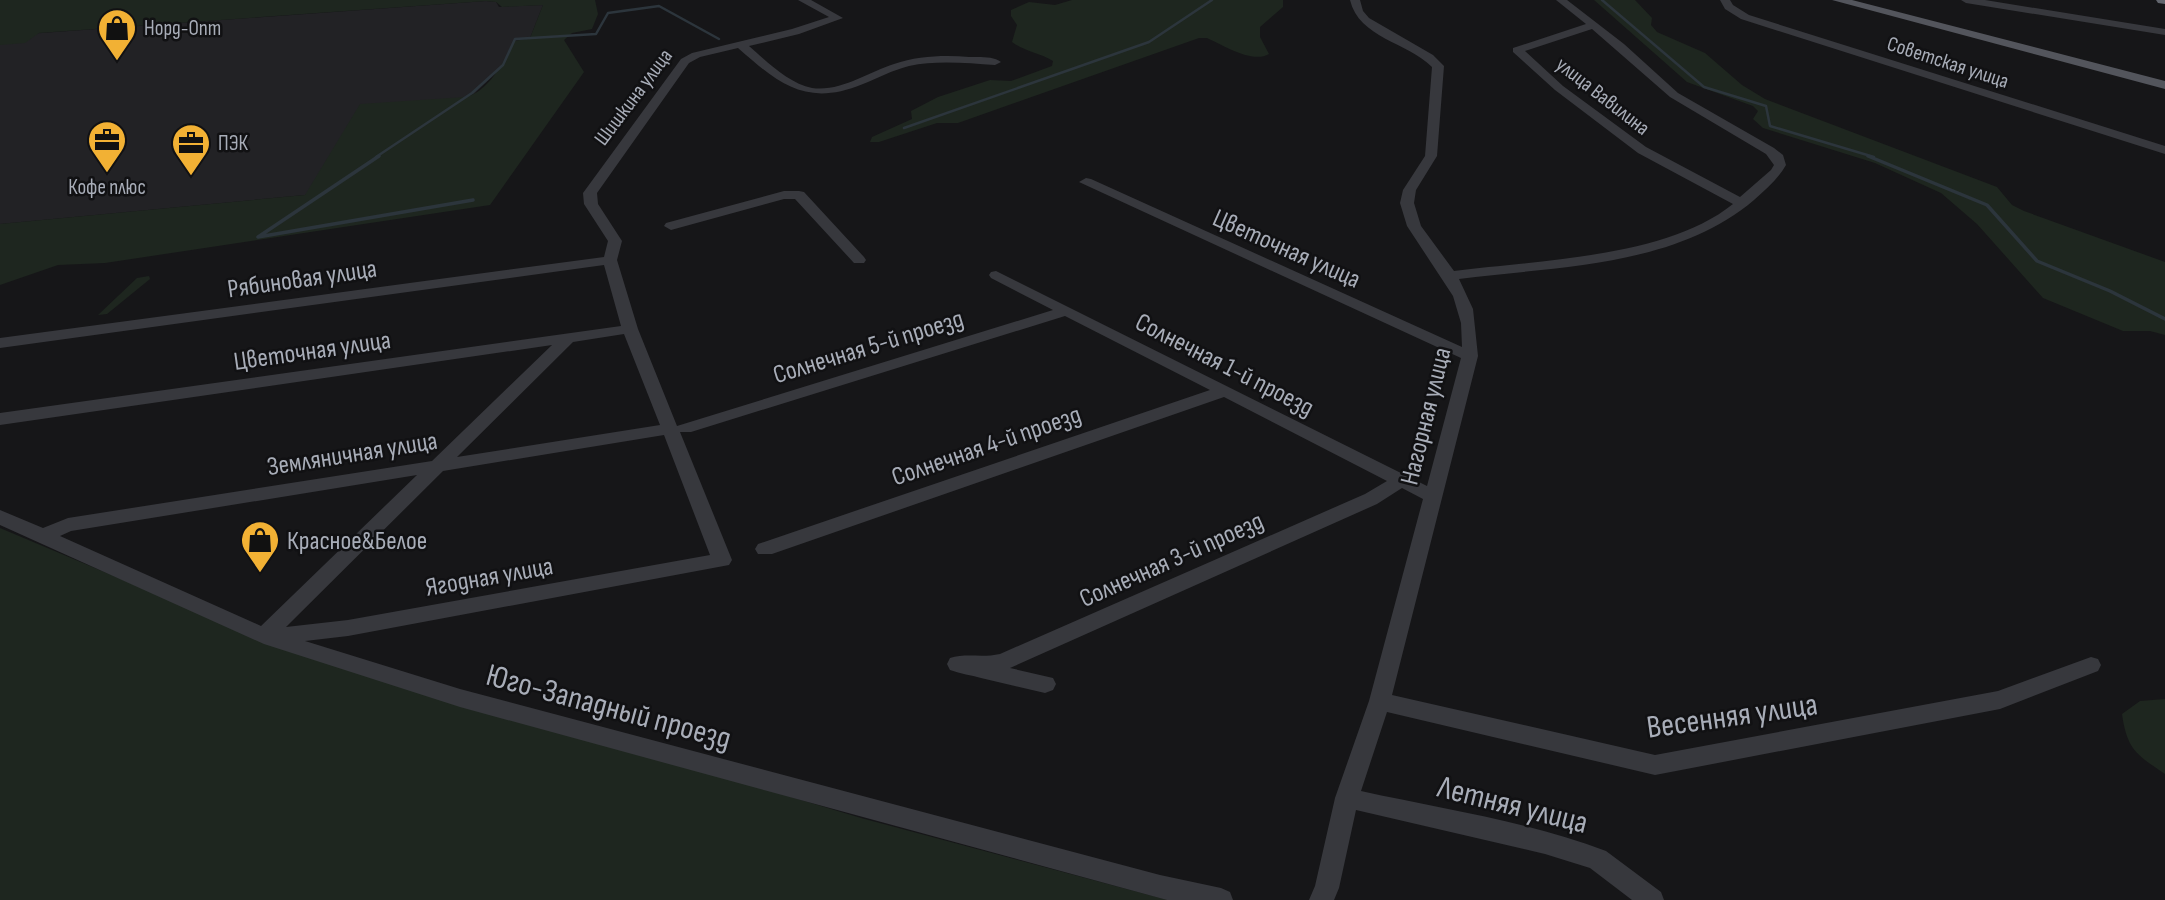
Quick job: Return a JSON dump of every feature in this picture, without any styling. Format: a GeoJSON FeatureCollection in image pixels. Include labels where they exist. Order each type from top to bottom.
{"type":"FeatureCollection","features":[{"type":"Feature","properties":{"kind":"main road"},"geometry":{"type":"LineString","coordinates":[[1838,0],[1864,3],[2165,85]]}},
{"type":"Feature","properties":{"kind":"street"},"geometry":{"type":"LineString","coordinates":[[807,2],[834,0]]}},
{"type":"Feature","properties":{"kind":"street","name":"Нагорная улица"},"geometry":{"type":"LineString","coordinates":[[1321,900],[1327,888],[1347,798],[1380,701],[1470,356],[1472,331],[1469,311],[1450,276],[1412,223],[1407,202],[1410,189],[1431,157],[1438,66],[1421,50],[1367,22],[1359,14],[1355,0]]}},
{"type":"Feature","properties":{"kind":"street"},"geometry":{"type":"LineString","coordinates":[[1450,276],[1617,256],[1657,248],[1714,224],[1743,204],[1774,175],[1780,165],[1778,158],[1674,95],[1595,24],[1561,0]]}},
{"type":"Feature","properties":{"kind":"street","name":"Советская улица"},"geometry":{"type":"LineString","coordinates":[[1725,0],[1735,12],[1756,21],[2165,150]]}},
{"type":"Feature","properties":{"kind":"street"},"geometry":{"type":"LineString","coordinates":[[1966,0],[2165,32]]}},
{"type":"Feature","properties":{"kind":"street","name":"Шишкина улица"},"geometry":{"type":"LineString","coordinates":[[610,260],[615,241],[591,204],[590,193],[685,61],[696,55],[743,46],[838,18],[807,2]]}},
{"type":"Feature","properties":{"kind":"street","name":"улица Вавилина"},"geometry":{"type":"LineString","coordinates":[[1595,24],[1517,50],[1559,88],[1642,150],[1743,204]]}},
{"type":"Feature","properties":{"kind":"street"},"geometry":{"type":"LineString","coordinates":[[743,46],[757,59],[810,92],[823,92],[847,85],[909,63],[976,60],[995,62]]}},
{"type":"Feature","properties":{"kind":"street","name":"Цветочная улица"},"geometry":{"type":"LineString","coordinates":[[1086,182],[1470,356]]}},
{"type":"Feature","properties":{"kind":"street"},"geometry":{"type":"LineString","coordinates":[[671,226],[784,195],[799,195],[859,260]]}},
{"type":"Feature","properties":{"kind":"street"},"geometry":{"type":"LineString","coordinates":[[610,260],[630,329],[677,429]]}},
{"type":"Feature","properties":{"kind":"street","name":"Рябиновая улица"},"geometry":{"type":"LineString","coordinates":[[0,343],[610,260]]}},
{"type":"Feature","properties":{"kind":"street","name":"Солнечная 1-й проезд"},"geometry":{"type":"LineString","coordinates":[[996,275],[1432,496]]}},
{"type":"Feature","properties":{"kind":"street","name":"Солнечная 5-й проезд"},"geometry":{"type":"LineString","coordinates":[[677,429],[1066,311]]}},
{"type":"Feature","properties":{"kind":"street","name":"Цветочная улица"},"geometry":{"type":"LineString","coordinates":[[0,419],[630,329]]}},
{"type":"Feature","properties":{"kind":"street"},"geometry":{"type":"LineString","coordinates":[[264,636],[568,338]]}},
{"type":"Feature","properties":{"kind":"street","name":"Солнечная 4-й проезд"},"geometry":{"type":"LineString","coordinates":[[765,550],[1225,391]]}},
{"type":"Feature","properties":{"kind":"street","name":"Земляничная улица"},"geometry":{"type":"LineString","coordinates":[[45,535],[68,525],[677,429]]}},
{"type":"Feature","properties":{"kind":"street","name":"Ягодная улица"},"geometry":{"type":"LineString","coordinates":[[264,636],[348,628],[722,560],[677,429]]}},
{"type":"Feature","properties":{"kind":"street","name":"Солнечная 3-й проезд"},"geometry":{"type":"LineString","coordinates":[[1045,684],[957,664],[984,666],[1003,662],[1371,499],[1400,481]]}},
{"type":"Feature","properties":{"kind":"street","name":"Юго-Западный проезд"},"geometry":{"type":"LineString","coordinates":[[0,517],[264,636],[460,698],[1160,887],[1221,900]]}},
{"type":"Feature","properties":{"kind":"street","name":"Весенняя улица"},"geometry":{"type":"LineString","coordinates":[[1380,701],[1655,765],[2000,701],[2091,664]]}},
{"type":"Feature","properties":{"kind":"street","name":"Летняя улица"},"geometry":{"type":"LineString","coordinates":[[1347,798],[1545,843],[1597,859],[1652,900]]}},
{"type":"Feature","properties":{"kind":"shaded area"},"geometry":{"type":"Polygon","coordinates":[[[0,0],[595,0],[598,14],[592,29],[572,33],[564,40],[584,72],[490,205],[105,263],[58,265],[0,285],[0,224],[305,195],[360,104],[465,97],[474,94],[495,75],[514,41],[530,38],[543,5],[502,7],[496,2],[486,1],[39,33],[25,43],[0,45],[0,0]]]}},
{"type":"Feature","properties":{"kind":"shaded area"},"geometry":{"type":"Polygon","coordinates":[[[1072,0],[1283,0],[1283,7],[1260,27],[1260,37],[1269,54],[1254,57],[1207,38],[1199,38],[958,123],[937,123],[879,142],[870,142],[872,137],[912,119],[911,111],[938,97],[990,80],[1011,81],[1052,66],[1053,61],[1012,42],[1017,25],[1011,16],[1011,10],[1029,2],[1055,5],[1072,0]]]}},
{"type":"Feature","properties":{"kind":"shaded area"},"geometry":{"type":"Polygon","coordinates":[[[1594,0],[1635,0],[1652,18],[1651,25],[1657,32],[1705,53],[1742,85],[1765,99],[1997,187],[2012,205],[2024,211],[2165,262],[2165,335],[2150,331],[2123,331],[2043,298],[1977,224],[1941,193],[1875,163],[1763,128],[1753,119],[1758,111],[1753,106],[1687,82],[1594,0]]]}},
{"type":"Feature","properties":{"kind":"shaded area"},"geometry":{"type":"Polygon","coordinates":[[[496,2],[499,7],[543,5],[530,38],[514,41],[502,67],[474,94],[305,195],[0,224],[0,36],[496,2]]]}},
{"type":"Feature","properties":{"kind":"shaded area"},"geometry":{"type":"Polygon","coordinates":[[[149,276],[150,279],[107,314],[98,315],[137,278],[149,276]]]}},
{"type":"Feature","properties":{"kind":"shaded area"},"geometry":{"type":"Polygon","coordinates":[[[0,528],[263,639],[861,818],[1168,900],[0,900],[0,528]]]}},
{"type":"Feature","properties":{"kind":"shaded area"},"geometry":{"type":"Polygon","coordinates":[[[2165,699],[2165,774],[2147,762],[2130,744],[2122,714],[2140,701],[2165,699]]]}},
{"type":"Feature","properties":{"kind":"waterway"},"geometry":{"type":"LineString","coordinates":[[904,128],[1149,42],[1212,0]]}},
{"type":"Feature","properties":{"kind":"waterway"},"geometry":{"type":"LineString","coordinates":[[1602,0],[1704,87],[1766,106],[1770,126],[1874,157]]}},
{"type":"Feature","properties":{"kind":"waterway"},"geometry":{"type":"LineString","coordinates":[[376,157],[472,93],[503,65],[515,39],[596,34],[608,13],[659,6],[719,39]]}},
{"type":"Feature","properties":{"kind":"waterway"},"geometry":{"type":"LineString","coordinates":[[379,156],[258,237],[473,200]]}},
{"type":"Feature","properties":{"kind":"waterway"},"geometry":{"type":"LineString","coordinates":[[1868,156],[1987,205],[2037,261],[2110,291],[2165,319]]}},
{"type":"Feature","properties":{"kind":"place","name":"Норд-Опт"},"geometry":{"type":"Point","coordinates":[117,62]}},
{"type":"Feature","properties":{"kind":"place","name":"Кофе плюс"},"geometry":{"type":"Point","coordinates":[107,174]}},
{"type":"Feature","properties":{"kind":"place","name":"ПЭК"},"geometry":{"type":"Point","coordinates":[191,177]}},
{"type":"Feature","properties":{"kind":"place","name":"Красное&Белое"},"geometry":{"type":"Point","coordinates":[260,574]}}]}
